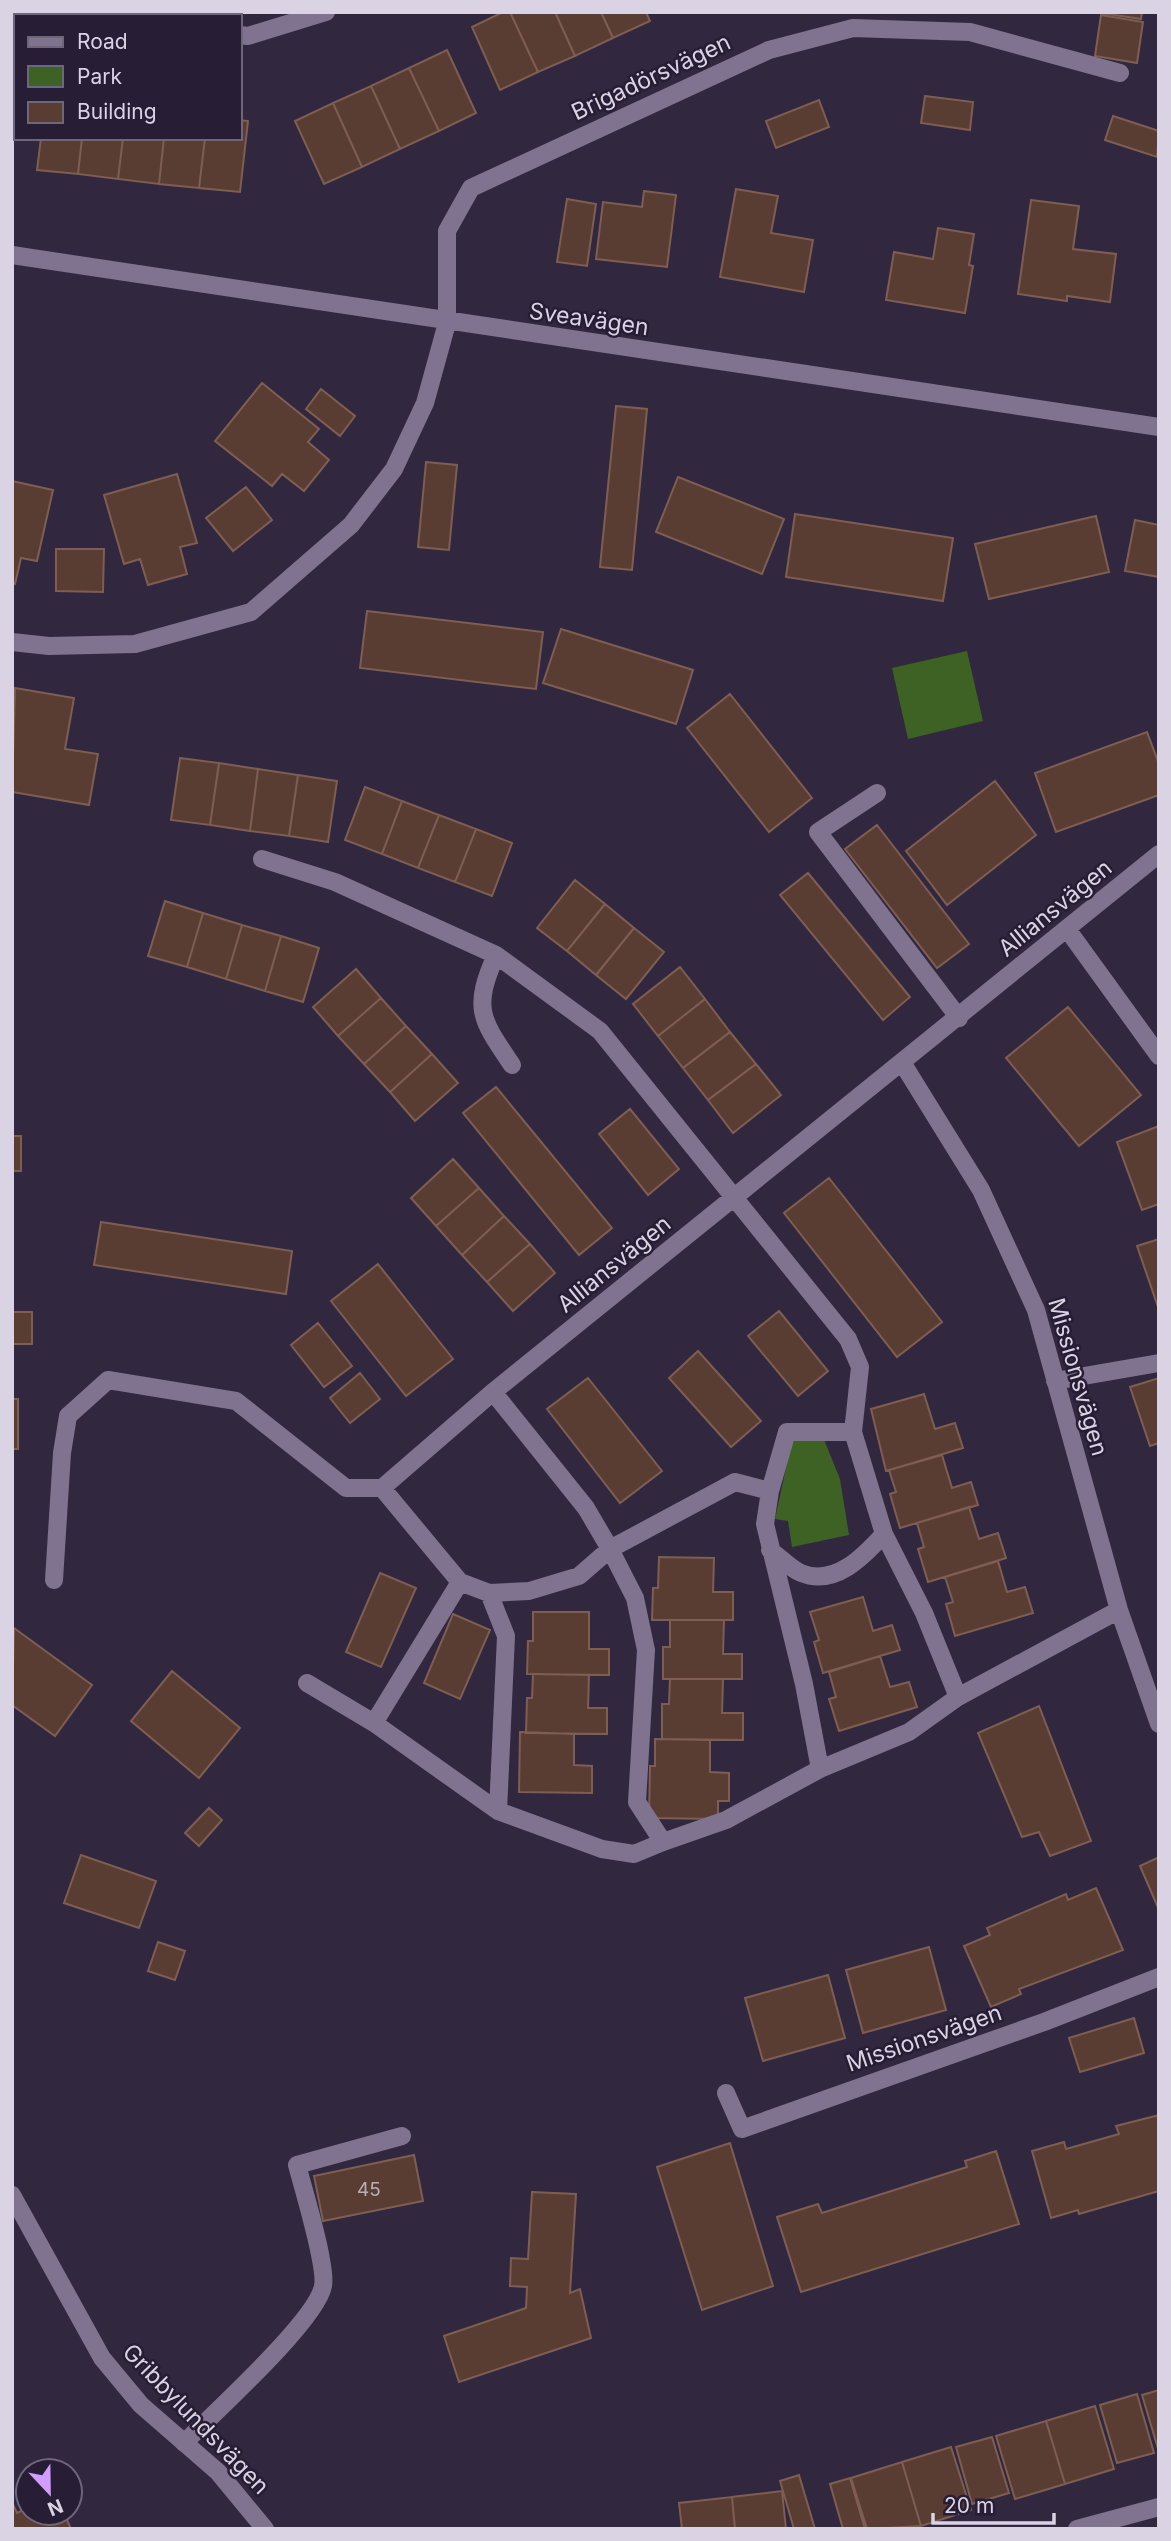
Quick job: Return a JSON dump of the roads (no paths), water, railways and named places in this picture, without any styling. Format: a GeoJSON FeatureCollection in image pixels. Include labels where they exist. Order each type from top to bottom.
{"type":"FeatureCollection","features":[{"type":"Feature","properties":{"kind":"street"},"geometry":{"type":"LineString","coordinates":[[242,35],[248,36],[326,12]]}},
{"type":"Feature","properties":{"kind":"street","name":"Brigadörsvägen"},"geometry":{"type":"LineString","coordinates":[[12,642],[49,646],[135,644],[251,612],[351,525],[394,469],[425,404],[447,323],[447,231],[471,188],[769,50],[853,28],[970,32],[1120,73]]}},
{"type":"Feature","properties":{"kind":"street","name":"Sveavägen"},"geometry":{"type":"LineString","coordinates":[[12,255],[447,323],[1159,427]]}},
{"type":"Feature","properties":{"kind":"street"},"geometry":{"type":"LineString","coordinates":[[877,793],[818,832],[959,1018]]}},
{"type":"Feature","properties":{"kind":"street","name":"Alliansvägen"},"geometry":{"type":"LineString","coordinates":[[382,1488],[493,1392],[903,1064],[1159,854]]}},
{"type":"Feature","properties":{"kind":"street"},"geometry":{"type":"LineString","coordinates":[[262,859],[335,882],[496,955],[600,1031],[848,1339],[860,1367],[853,1432],[884,1534],[924,1613],[958,1697]]}},
{"type":"Feature","properties":{"kind":"street"},"geometry":{"type":"LineString","coordinates":[[1068,929],[1159,1056]]}},
{"type":"Feature","properties":{"kind":"street"},"geometry":{"type":"LineString","coordinates":[[496,955],[482,986],[483,1022],[512,1065]]}},
{"type":"Feature","properties":{"kind":"street","name":"Missionsvägen"},"geometry":{"type":"LineString","coordinates":[[903,1064],[981,1190],[1035,1310],[1119,1610],[1159,1724]]}},
{"type":"Feature","properties":{"kind":"street"},"geometry":{"type":"LineString","coordinates":[[1055,1381],[1159,1363]]}},
{"type":"Feature","properties":{"kind":"street"},"geometry":{"type":"LineString","coordinates":[[54,1580],[62,1453],[68,1416],[108,1380],[236,1401],[346,1488],[382,1488],[460,1582],[489,1593],[528,1591],[579,1576],[610,1549],[735,1482],[770,1491]]}},
{"type":"Feature","properties":{"kind":"street"},"geometry":{"type":"LineString","coordinates":[[493,1392],[586,1508],[635,1598],[646,1650],[637,1802],[663,1842]]}},
{"type":"Feature","properties":{"kind":"street"},"geometry":{"type":"LineString","coordinates":[[820,1769],[804,1684],[765,1524],[770,1491],[787,1432],[853,1432]]}},
{"type":"Feature","properties":{"kind":"street"},"geometry":{"type":"LineString","coordinates":[[771,1550],[802,1574],[834,1574],[862,1558],[884,1534]]}},
{"type":"Feature","properties":{"kind":"street"},"geometry":{"type":"LineString","coordinates":[[374,1723],[460,1582]]}},
{"type":"Feature","properties":{"kind":"street"},"geometry":{"type":"LineString","coordinates":[[489,1593],[506,1636],[498,1811]]}},
{"type":"Feature","properties":{"kind":"street"},"geometry":{"type":"LineString","coordinates":[[307,1683],[374,1723],[498,1811],[601,1849],[634,1854],[726,1821],[820,1769],[909,1732],[958,1697],[1119,1610]]}},
{"type":"Feature","properties":{"kind":"street","name":"Missionsvägen"},"geometry":{"type":"LineString","coordinates":[[726,2093],[742,2129],[1044,2022],[1159,1978]]}},
{"type":"Feature","properties":{"kind":"street"},"geometry":{"type":"LineString","coordinates":[[184,2443],[303,2322],[324,2286],[317,2242],[297,2165],[402,2136]]}},
{"type":"Feature","properties":{"kind":"street","name":"Gribbylundsvägen"},"geometry":{"type":"LineString","coordinates":[[12,2195],[102,2358],[141,2404],[218,2472],[265,2529]]}},
{"type":"Feature","properties":{"kind":"street"},"geometry":{"type":"LineString","coordinates":[[1077,2529],[1159,2507]]}}]}
